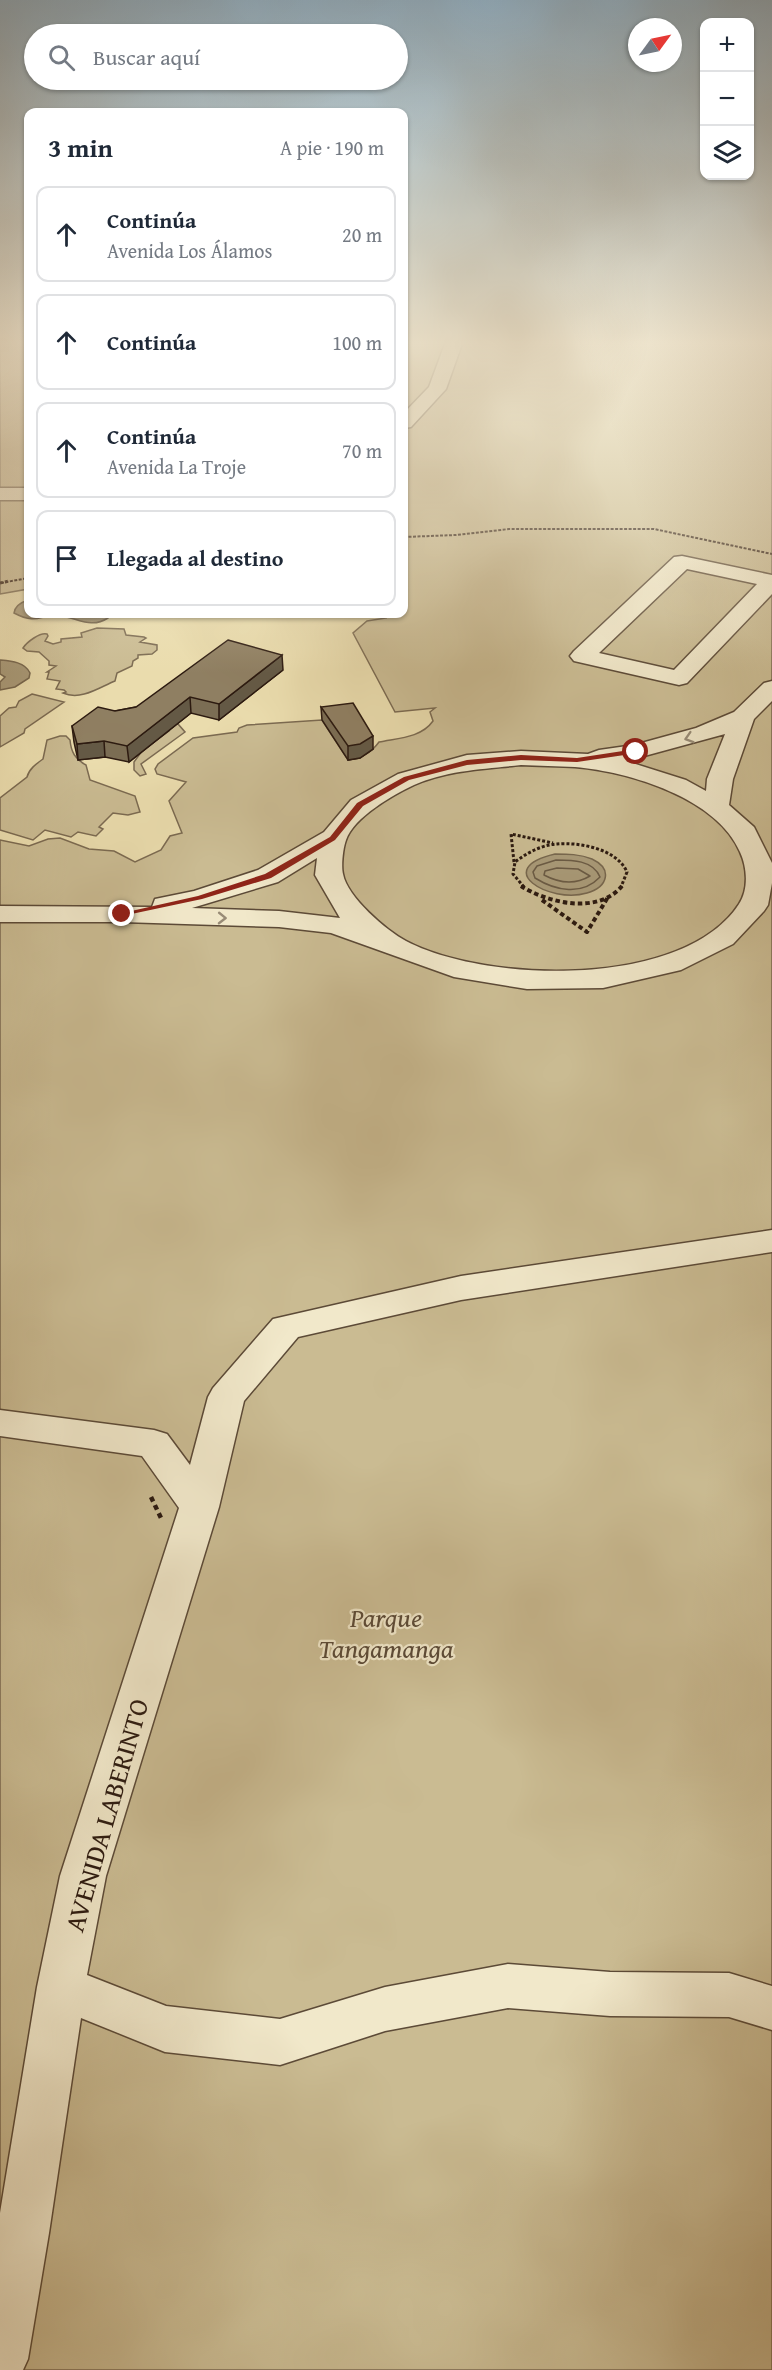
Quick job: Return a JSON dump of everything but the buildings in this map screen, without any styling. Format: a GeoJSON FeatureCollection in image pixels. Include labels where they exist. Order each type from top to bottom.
{"type":"FeatureCollection","features":[{"type":"Feature","properties":{"kind":"street"},"geometry":{"type":"LineString","coordinates":[[0,494],[24,494]]}},
{"type":"Feature","properties":{"kind":"street"},"geometry":{"type":"LineString","coordinates":[[682,562],[772,581],[679,678],[582,656],[682,562]]}},
{"type":"Feature","properties":{"kind":"street"},"geometry":{"type":"LineString","coordinates":[[577,760],[636,752],[705,733],[743,717],[772,688]]}},
{"type":"Feature","properties":{"kind":"street"},"geometry":{"type":"LineString","coordinates":[[716,807],[720,779],[743,717]]}},
{"type":"Feature","properties":{"kind":"street"},"geometry":{"type":"LineString","coordinates":[[122,914],[200,898],[268,876],[333,838],[360,805],[407,779],[467,763],[521,758],[577,760],[629,769],[677,785],[716,807],[745,833],[772,847]]}},
{"type":"Feature","properties":{"kind":"street"},"geometry":{"type":"LineString","coordinates":[[0,914],[122,914],[290,920],[335,925],[454,968],[527,980],[603,979],[671,964],[723,938],[763,902],[761,868],[745,833]]}},
{"type":"Feature","properties":{"kind":"street"},"geometry":{"type":"LineString","coordinates":[[333,838],[329,875],[349,911],[392,944]]}},
{"type":"Feature","properties":{"kind":"street","name":"AVENIDA LABERINTO"},"geometry":{"type":"LineString","coordinates":[[0,2359],[23,2233],[61,1987],[83,1876],[182,1518],[226,1397],[286,1328],[461,1288],[772,1241]]}},
{"type":"Feature","properties":{"kind":"street"},"geometry":{"type":"LineString","coordinates":[[0,1422],[154,1444],[182,1518]]}},
{"type":"Feature","properties":{"kind":"street"},"geometry":{"type":"LineString","coordinates":[[61,1987],[165,2030],[280,2042],[385,2009],[508,1986],[610,1994],[729,1995],[772,2008]]}},
{"type":"Feature","properties":{"kind":"path"},"geometry":{"type":"LineString","coordinates":[[408,537],[456,535],[509,529],[654,530],[772,554]]}},
{"type":"Feature","properties":{"kind":"path"},"geometry":{"type":"LineString","coordinates":[[0,583],[24,579]]}},
{"type":"Feature","properties":{"kind":"path"},"geometry":{"type":"LineString","coordinates":[[539,898],[574,903],[608,897],[626,882],[627,872],[622,863],[598,849],[556,844],[511,834],[513,878],[518,885],[587,932],[608,897]]}},
{"type":"Feature","properties":{"kind":"path"},"geometry":{"type":"LineString","coordinates":[[514,862],[538,847],[556,844]]}},
{"type":"Feature","properties":{"kind":"path"},"geometry":{"type":"LineString","coordinates":[[148,1491],[182,1518]]}},
{"type":"Feature","properties":{"kind":"green space"},"geometry":{"type":"Polygon","coordinates":[[[0,452],[24,452],[24,590],[0,594],[0,452]]]}},
{"type":"Feature","properties":{"kind":"green space","name":"Parque Tangamanga"},"geometry":{"type":"Polygon","coordinates":[[[408,452],[772,452],[772,2370],[0,2370],[0,840],[29,846],[48,839],[60,838],[89,849],[114,851],[135,862],[161,850],[170,836],[182,833],[169,801],[186,782],[157,774],[155,769],[158,764],[193,738],[237,732],[239,728],[247,725],[322,720],[348,760],[366,754],[379,742],[422,731],[433,721],[430,712],[435,708],[395,712],[353,633],[367,621],[408,618],[408,452]]]}},
{"type":"Feature","properties":{"kind":"green space"},"geometry":{"type":"Polygon","coordinates":[[[97,628],[124,629],[126,635],[146,638],[140,642],[157,645],[157,650],[152,654],[138,655],[132,666],[117,673],[115,681],[90,692],[70,695],[63,693],[66,692],[64,690],[56,689],[60,681],[47,679],[49,672],[47,672],[56,666],[49,665],[49,661],[39,652],[27,651],[23,648],[41,634],[47,634],[45,641],[53,644],[61,642],[61,639],[82,637],[81,633],[97,628]]]}},
{"type":"Feature","properties":{"kind":"green space"},"geometry":{"type":"Polygon","coordinates":[[[32,694],[64,702],[25,729],[24,733],[0,747],[0,716],[32,694]]]}},
{"type":"Feature","properties":{"kind":"green space"},"geometry":{"type":"Polygon","coordinates":[[[163,720],[178,724],[185,732],[141,764],[146,774],[140,776],[134,770],[134,762],[142,751],[169,731],[156,726],[163,720]]]}},
{"type":"Feature","properties":{"kind":"green space"},"geometry":{"type":"Polygon","coordinates":[[[66,736],[70,740],[74,755],[86,765],[90,780],[135,796],[140,812],[128,815],[113,813],[99,827],[103,829],[96,836],[78,832],[71,837],[45,830],[33,840],[0,830],[0,798],[27,777],[31,769],[43,759],[47,740],[66,736]]]}},
{"type":"Feature","properties":{"kind":"water"},"geometry":{"type":"Polygon","coordinates":[[[24,602],[24,618],[14,613],[24,602]]]}},
{"type":"Feature","properties":{"kind":"water"},"geometry":{"type":"Polygon","coordinates":[[[69,618],[108,618],[90,623],[69,618]]]}},
{"type":"Feature","properties":{"kind":"water"},"geometry":{"type":"Polygon","coordinates":[[[0,660],[25,666],[30,673],[29,678],[15,687],[0,690],[0,682],[5,677],[0,674],[0,660]]]}},
{"type":"Feature","properties":{"kind":"water"},"geometry":{"type":"Polygon","coordinates":[[[555,854],[578,855],[599,863],[605,873],[600,887],[587,893],[572,895],[557,894],[533,883],[527,876],[528,868],[536,860],[555,854]]]}},
{"type":"Feature","properties":{"kind":"route"},"geometry":{"type":"LineString","coordinates":[[122,914],[200,898],[268,876],[333,838],[360,805],[407,779],[467,763],[521,758],[577,760],[636,752]]}}]}
